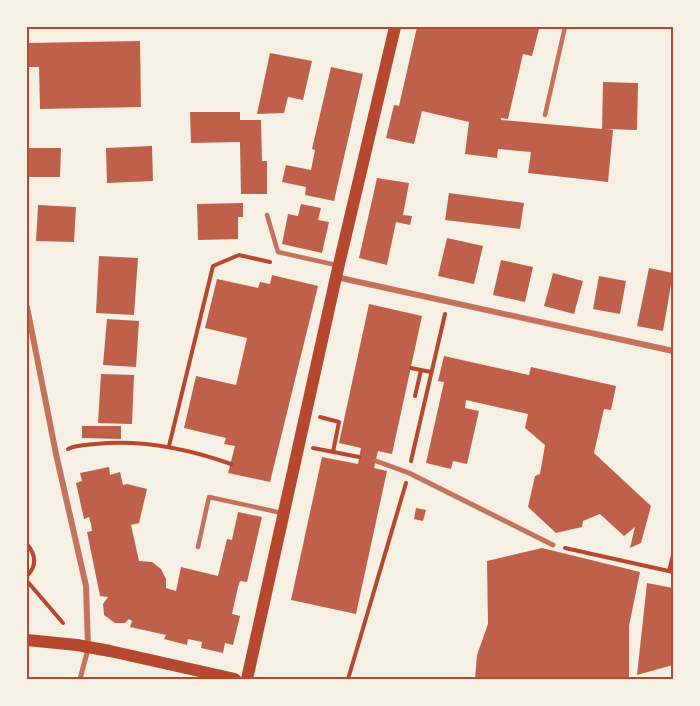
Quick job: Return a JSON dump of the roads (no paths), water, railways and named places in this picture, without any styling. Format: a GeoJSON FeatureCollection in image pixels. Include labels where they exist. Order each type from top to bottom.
{"type":"FeatureCollection","features":[{"type":"Feature","properties":{"kind":"main road"},"geometry":{"type":"LineString","coordinates":[[247,679],[395,27]]}},
{"type":"Feature","properties":{"kind":"main road"},"geometry":{"type":"LineString","coordinates":[[29,641],[88,647],[235,679]]}},
{"type":"Feature","properties":{"kind":"street"},"geometry":{"type":"LineString","coordinates":[[338,271],[447,301],[673,351]]}},
{"type":"Feature","properties":{"kind":"street"},"geometry":{"type":"LineString","coordinates":[[27,308],[56,454],[86,586],[88,647],[80,679]]}},
{"type":"Feature","properties":{"kind":"street"},"geometry":{"type":"LineString","coordinates":[[375,461],[409,473],[553,545]]}},
{"type":"Feature","properties":{"kind":"lane"},"geometry":{"type":"LineString","coordinates":[[545,115],[565,27]]}},
{"type":"Feature","properties":{"kind":"lane"},"geometry":{"type":"LineString","coordinates":[[267,215],[278,252],[338,271]]}},
{"type":"Feature","properties":{"kind":"lane"},"geometry":{"type":"LineString","coordinates":[[198,547],[208,497],[285,514]]}}]}
